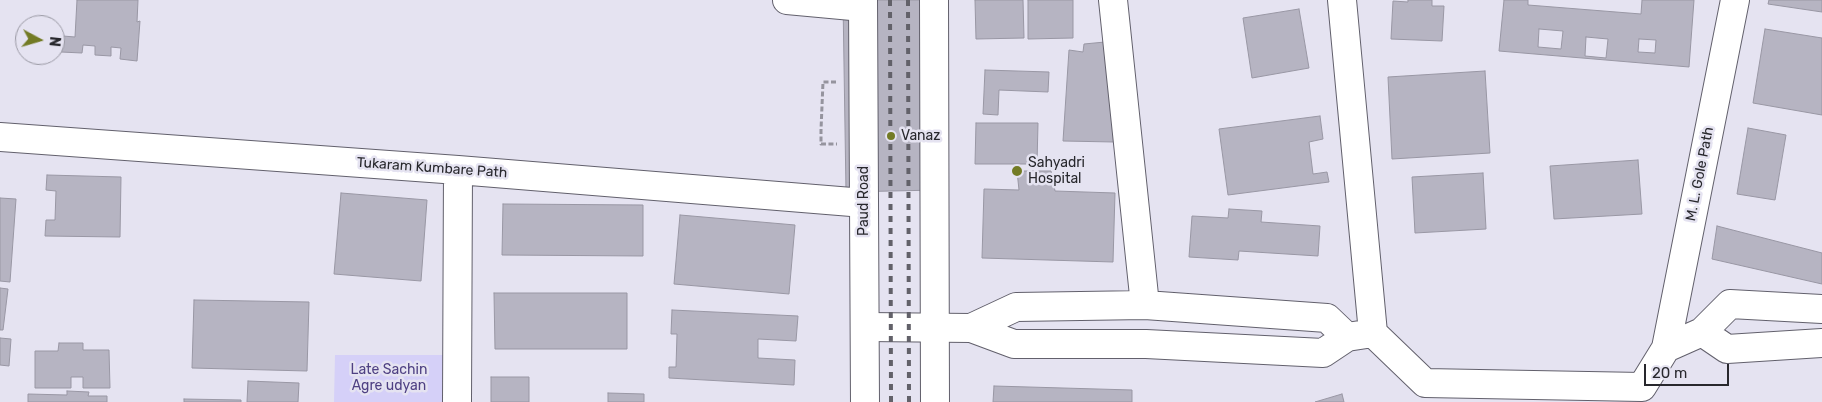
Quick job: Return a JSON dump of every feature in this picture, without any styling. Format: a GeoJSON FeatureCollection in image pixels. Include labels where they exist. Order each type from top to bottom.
{"type":"FeatureCollection","features":[{"type":"Feature","properties":{"kind":"street"},"geometry":{"type":"LineString","coordinates":[[787,0],[863,4]]}},
{"type":"Feature","properties":{"kind":"street"},"geometry":{"type":"LineString","coordinates":[[934,0],[936,402]]}},
{"type":"Feature","properties":{"kind":"street"},"geometry":{"type":"LineString","coordinates":[[1113,0],[1145,305]]}},
{"type":"Feature","properties":{"kind":"street"},"geometry":{"type":"LineString","coordinates":[[1342,0],[1360,335]]}},
{"type":"Feature","properties":{"kind":"street","name":"M. L. Gole Path"},"geometry":{"type":"LineString","coordinates":[[1666,348],[1735,0]]}},
{"type":"Feature","properties":{"kind":"street","name":"Paud Road"},"geometry":{"type":"LineString","coordinates":[[863,4],[865,402]]}},
{"type":"Feature","properties":{"kind":"street","name":"Tukaram Kumbare Path"},"geometry":{"type":"LineString","coordinates":[[0,138],[458,170],[864,203]]}},
{"type":"Feature","properties":{"kind":"street"},"geometry":{"type":"LineString","coordinates":[[457,402],[458,170]]}},
{"type":"Feature","properties":{"kind":"street"},"geometry":{"type":"LineString","coordinates":[[971,328],[1016,307],[1145,305],[1327,318],[1360,335],[1426,392],[1640,394],[1666,348],[1702,332],[1730,304],[1822,309]]}},
{"type":"Feature","properties":{"kind":"street"},"geometry":{"type":"LineString","coordinates":[[866,327],[971,328],[1014,344],[1146,344],[1323,353],[1360,335]]}},
{"type":"Feature","properties":{"kind":"street"},"geometry":{"type":"LineString","coordinates":[[1702,332],[1727,349],[1822,343]]}},
{"type":"Feature","properties":{"kind":"path"},"geometry":{"type":"LineString","coordinates":[[821,130],[823,82],[844,82]]}},
{"type":"Feature","properties":{"kind":"green space","name":"Late Sachin Agre udyan"},"geometry":{"type":"Polygon","coordinates":[[[335,355],[443,355],[442,402],[334,402],[335,355]]]}},
{"type":"Feature","properties":{"kind":"building"},"geometry":{"type":"Polygon","coordinates":[[[77,0],[138,0],[137,22],[140,21],[137,61],[120,59],[121,48],[111,47],[111,56],[95,55],[95,46],[83,45],[82,53],[65,52],[65,36],[75,37],[77,0]]]}},
{"type":"Feature","properties":{"kind":"building","name":"Vanaz"},"geometry":{"type":"Polygon","coordinates":[[[843,0],[934,0],[937,190],[846,192],[843,0]]]}},
{"type":"Feature","properties":{"kind":"building"},"geometry":{"type":"Polygon","coordinates":[[[975,0],[1023,0],[1024,38],[976,39],[975,0]]]}},
{"type":"Feature","properties":{"kind":"building"},"geometry":{"type":"Polygon","coordinates":[[[1028,0],[1073,0],[1073,38],[1028,39],[1028,0]]]}},
{"type":"Feature","properties":{"kind":"building"},"geometry":{"type":"Polygon","coordinates":[[[1408,0],[1432,0],[1432,6],[1444,6],[1442,41],[1391,39],[1393,1],[1408,2],[1408,0]]]}},
{"type":"Feature","properties":{"kind":"building"},"geometry":{"type":"Polygon","coordinates":[[[1504,0],[1528,0],[1528,5],[1641,14],[1642,0],[1694,0],[1689,67],[1499,51],[1504,0]],[[1539,29],[1538,47],[1561,49],[1563,31],[1539,29]],[[1586,37],[1585,56],[1606,58],[1608,39],[1586,37]],[[1639,39],[1638,52],[1655,53],[1656,40],[1639,39]]]}},
{"type":"Feature","properties":{"kind":"building"},"geometry":{"type":"Polygon","coordinates":[[[1769,0],[1822,0],[1822,12],[1768,4],[1769,0]]]}},
{"type":"Feature","properties":{"kind":"building"},"geometry":{"type":"Polygon","coordinates":[[[1299,9],[1309,68],[1252,78],[1243,18],[1299,9]]]}},
{"type":"Feature","properties":{"kind":"building"},"geometry":{"type":"Polygon","coordinates":[[[1765,29],[1822,38],[1822,115],[1753,103],[1765,29]]]}},
{"type":"Feature","properties":{"kind":"building"},"geometry":{"type":"Polygon","coordinates":[[[1105,42],[1114,142],[1063,141],[1069,50],[1083,52],[1084,44],[1105,42]]]}},
{"type":"Feature","properties":{"kind":"building"},"geometry":{"type":"Polygon","coordinates":[[[985,70],[1049,72],[1048,92],[999,90],[998,115],[983,114],[985,70]]]}},
{"type":"Feature","properties":{"kind":"building"},"geometry":{"type":"Polygon","coordinates":[[[1485,71],[1490,153],[1392,159],[1388,77],[1485,71]]]}},
{"type":"Feature","properties":{"kind":"building"},"geometry":{"type":"Polygon","coordinates":[[[1320,116],[1323,139],[1309,142],[1313,174],[1327,172],[1329,182],[1228,195],[1219,129],[1320,116]]]}},
{"type":"Feature","properties":{"kind":"building"},"geometry":{"type":"Polygon","coordinates":[[[976,123],[1038,123],[1037,164],[975,164],[976,123]]]}},
{"type":"Feature","properties":{"kind":"building"},"geometry":{"type":"Polygon","coordinates":[[[1748,128],[1786,135],[1775,200],[1737,194],[1748,128]]]}},
{"type":"Feature","properties":{"kind":"building"},"geometry":{"type":"Polygon","coordinates":[[[1638,160],[1642,214],[1554,219],[1550,166],[1638,160]]]}},
{"type":"Feature","properties":{"kind":"building"},"geometry":{"type":"Polygon","coordinates":[[[1017,171],[1051,171],[1055,191],[1115,193],[1113,262],[982,258],[984,189],[1019,190],[1017,171]]]}},
{"type":"Feature","properties":{"kind":"building"},"geometry":{"type":"Polygon","coordinates":[[[1483,173],[1486,229],[1415,233],[1412,177],[1483,173]]]}},
{"type":"Feature","properties":{"kind":"building"},"geometry":{"type":"Polygon","coordinates":[[[47,175],[121,177],[120,237],[45,236],[46,220],[55,220],[56,191],[46,190],[47,175]]]}},
{"type":"Feature","properties":{"kind":"building"},"geometry":{"type":"Polygon","coordinates":[[[341,193],[427,200],[421,281],[334,274],[341,193]]]}},
{"type":"Feature","properties":{"kind":"building"},"geometry":{"type":"Polygon","coordinates":[[[0,198],[16,199],[10,282],[0,281],[0,198]]]}},
{"type":"Feature","properties":{"kind":"building"},"geometry":{"type":"Polygon","coordinates":[[[503,204],[643,205],[643,256],[502,255],[503,204]]]}},
{"type":"Feature","properties":{"kind":"building"},"geometry":{"type":"Polygon","coordinates":[[[1229,209],[1262,211],[1261,222],[1320,226],[1318,256],[1239,251],[1238,260],[1189,257],[1192,216],[1228,218],[1229,209]]]}},
{"type":"Feature","properties":{"kind":"building"},"geometry":{"type":"Polygon","coordinates":[[[680,215],[795,225],[789,294],[674,284],[680,215]]]}},
{"type":"Feature","properties":{"kind":"building"},"geometry":{"type":"Polygon","coordinates":[[[1717,226],[1822,253],[1822,284],[1712,259],[1717,226]]]}},
{"type":"Feature","properties":{"kind":"building"},"geometry":{"type":"Polygon","coordinates":[[[0,288],[8,289],[3,330],[0,330],[0,288]]]}},
{"type":"Feature","properties":{"kind":"building"},"geometry":{"type":"Polygon","coordinates":[[[494,293],[627,293],[627,349],[495,349],[494,293]]]}},
{"type":"Feature","properties":{"kind":"building"},"geometry":{"type":"Polygon","coordinates":[[[194,300],[309,302],[307,371],[192,368],[194,300]]]}},
{"type":"Feature","properties":{"kind":"building"},"geometry":{"type":"Polygon","coordinates":[[[672,310],[798,316],[796,341],[758,339],[758,358],[795,360],[794,385],[669,378],[669,367],[676,367],[677,334],[671,334],[672,310]]]}},
{"type":"Feature","properties":{"kind":"building"},"geometry":{"type":"Polygon","coordinates":[[[0,338],[11,339],[9,366],[0,365],[0,338]]]}},
{"type":"Feature","properties":{"kind":"building"},"geometry":{"type":"Polygon","coordinates":[[[59,343],[83,343],[83,350],[109,350],[110,388],[83,388],[83,377],[71,377],[71,388],[35,388],[35,351],[58,351],[59,343]]]}},
{"type":"Feature","properties":{"kind":"building"},"geometry":{"type":"Polygon","coordinates":[[[491,377],[529,377],[529,402],[491,402],[491,377]]]}},
{"type":"Feature","properties":{"kind":"building"},"geometry":{"type":"Polygon","coordinates":[[[248,381],[299,383],[298,402],[247,402],[248,381]]]}},
{"type":"Feature","properties":{"kind":"building"},"geometry":{"type":"Polygon","coordinates":[[[994,386],[1132,390],[1132,402],[993,402],[994,386]]]}},
{"type":"Feature","properties":{"kind":"building"},"geometry":{"type":"Polygon","coordinates":[[[67,391],[89,392],[88,396],[107,396],[107,402],[28,402],[28,394],[67,395],[67,391]]]}},
{"type":"Feature","properties":{"kind":"building"},"geometry":{"type":"Polygon","coordinates":[[[608,393],[644,394],[644,402],[608,402],[608,393]]]}},
{"type":"Feature","properties":{"kind":"building"},"geometry":{"type":"Polygon","coordinates":[[[1342,394],[1344,402],[1315,402],[1342,394]]]}},
{"type":"Feature","properties":{"kind":"building"},"geometry":{"type":"Polygon","coordinates":[[[184,399],[241,400],[241,402],[184,402],[184,399]]]}},
{"type":"Feature","properties":{"kind":"railway"},"geometry":{"type":"LineString","coordinates":[[890,0],[891,402]]}},
{"type":"Feature","properties":{"kind":"railway"},"geometry":{"type":"LineString","coordinates":[[908,0],[909,402]]}},
{"type":"Feature","properties":{"kind":"place","name":"Vanaz"},"geometry":{"type":"Point","coordinates":[891,136]}},
{"type":"Feature","properties":{"kind":"place","name":"Sahyadri Hospital"},"geometry":{"type":"Point","coordinates":[1017,171]}}]}
